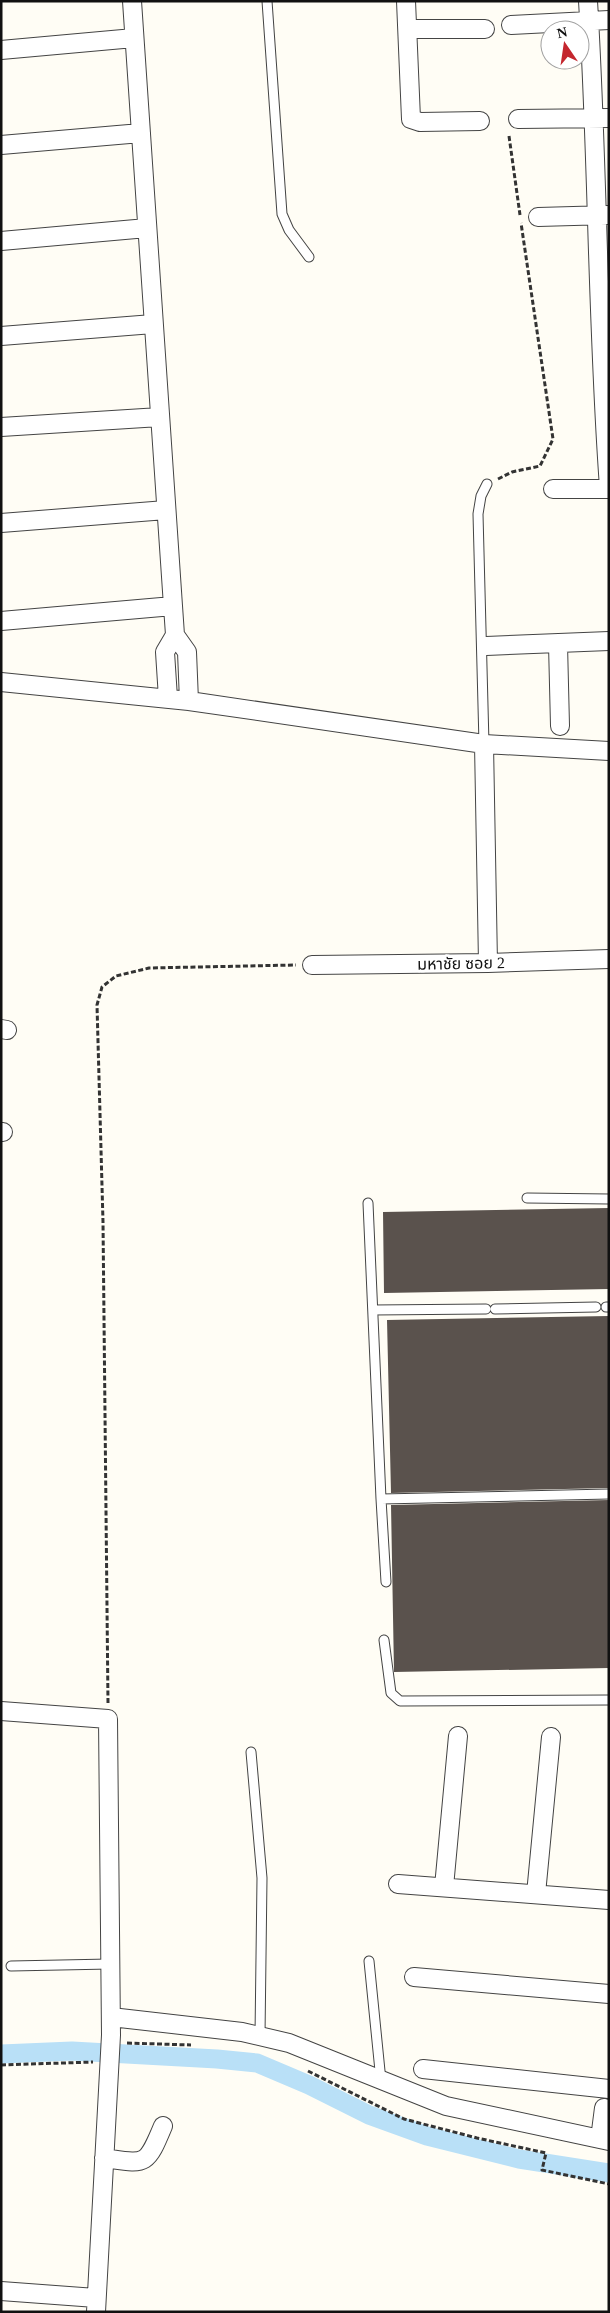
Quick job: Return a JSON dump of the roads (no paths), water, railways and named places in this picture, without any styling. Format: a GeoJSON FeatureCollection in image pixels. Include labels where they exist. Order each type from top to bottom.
{"type":"FeatureCollection","features":[{"type":"Feature","properties":{"kind":"street"},"geometry":{"type":"LineString","coordinates":[[132,1],[175,635],[187,652],[189,701]]}},
{"type":"Feature","properties":{"kind":"street"},"geometry":{"type":"LineString","coordinates":[[406,1],[411,119],[420,122],[480,121]]}},
{"type":"Feature","properties":{"kind":"street"},"geometry":{"type":"LineString","coordinates":[[588,1],[589,20]]}},
{"type":"Feature","properties":{"kind":"street"},"geometry":{"type":"LineString","coordinates":[[590,20],[609,20]]}},
{"type":"Feature","properties":{"kind":"street"},"geometry":{"type":"LineString","coordinates":[[511,25],[540,23]]}},
{"type":"Feature","properties":{"kind":"street"},"geometry":{"type":"LineString","coordinates":[[553,489],[609,488],[601,118],[590,28]]}},
{"type":"Feature","properties":{"kind":"street"},"geometry":{"type":"LineString","coordinates":[[408,29],[485,29]]}},
{"type":"Feature","properties":{"kind":"street"},"geometry":{"type":"LineString","coordinates":[[1,50],[134,38]]}},
{"type":"Feature","properties":{"kind":"street"},"geometry":{"type":"LineString","coordinates":[[518,119],[601,118]]}},
{"type":"Feature","properties":{"kind":"street"},"geometry":{"type":"LineString","coordinates":[[1,145],[141,133]]}},
{"type":"Feature","properties":{"kind":"street"},"geometry":{"type":"LineString","coordinates":[[538,216],[603,215]]}},
{"type":"Feature","properties":{"kind":"street"},"geometry":{"type":"LineString","coordinates":[[1,241],[147,228]]}},
{"type":"Feature","properties":{"kind":"street"},"geometry":{"type":"LineString","coordinates":[[1,336],[153,324]]}},
{"type":"Feature","properties":{"kind":"street"},"geometry":{"type":"LineString","coordinates":[[1,427],[160,417]]}},
{"type":"Feature","properties":{"kind":"street"},"geometry":{"type":"LineString","coordinates":[[1,523],[166,510]]}},
{"type":"Feature","properties":{"kind":"street"},"geometry":{"type":"LineString","coordinates":[[1,621],[173,606]]}},
{"type":"Feature","properties":{"kind":"street"},"geometry":{"type":"LineString","coordinates":[[168,698],[165,652],[175,635]]}},
{"type":"Feature","properties":{"kind":"street"},"geometry":{"type":"LineString","coordinates":[[486,646],[609,641]]}},
{"type":"Feature","properties":{"kind":"street"},"geometry":{"type":"LineString","coordinates":[[558,644],[560,726]]}},
{"type":"Feature","properties":{"kind":"street"},"geometry":{"type":"LineString","coordinates":[[1,682],[168,698],[484,744],[609,751]]}},
{"type":"Feature","properties":{"kind":"street"},"geometry":{"type":"LineString","coordinates":[[484,744],[488,964]]}},
{"type":"Feature","properties":{"kind":"street","name":"มหาชัย ซอย 2"},"geometry":{"type":"LineString","coordinates":[[312,965],[488,964],[609,959]]}},
{"type":"Feature","properties":{"kind":"street"},"geometry":{"type":"LineString","coordinates":[[1,1710],[108,1719],[110,2017],[115,2039],[104,2057],[104,2158],[96,2305],[1,2292]]}},
{"type":"Feature","properties":{"kind":"street"},"geometry":{"type":"LineString","coordinates":[[444,1887],[458,1736]]}},
{"type":"Feature","properties":{"kind":"street"},"geometry":{"type":"LineString","coordinates":[[536,1894],[551,1737]]}},
{"type":"Feature","properties":{"kind":"street"},"geometry":{"type":"LineString","coordinates":[[398,1884],[609,1900]]}},
{"type":"Feature","properties":{"kind":"street"},"geometry":{"type":"LineString","coordinates":[[414,1977],[609,1994]]}},
{"type":"Feature","properties":{"kind":"street"},"geometry":{"type":"LineString","coordinates":[[110,2017],[242,2032],[260,2036],[288,2043],[328,2057],[381,2081],[446,2106],[604,2140],[606,2094],[423,2069]]}},
{"type":"Feature","properties":{"kind":"street"},"geometry":{"type":"LineString","coordinates":[[104,2158],[137,2163],[145,2160],[154,2149],[163,2126]]}},
{"type":"Feature","properties":{"kind":"lane"},"geometry":{"type":"LineString","coordinates":[[267,1],[282,214],[289,230],[308,257]]}},
{"type":"Feature","properties":{"kind":"lane"},"geometry":{"type":"LineString","coordinates":[[484,744],[478,514],[481,496],[486,484]]}},
{"type":"Feature","properties":{"kind":"lane"},"geometry":{"type":"LineString","coordinates":[[527,1198],[609,1199]]}},
{"type":"Feature","properties":{"kind":"lane"},"geometry":{"type":"LineString","coordinates":[[368,1203],[386,1582]]}},
{"type":"Feature","properties":{"kind":"lane"},"geometry":{"type":"LineString","coordinates":[[373,1310],[604,1307]]}},
{"type":"Feature","properties":{"kind":"lane"},"geometry":{"type":"LineString","coordinates":[[381,1499],[609,1494]]}},
{"type":"Feature","properties":{"kind":"lane"},"geometry":{"type":"LineString","coordinates":[[384,1640],[391,1693],[400,1701],[609,1700]]}},
{"type":"Feature","properties":{"kind":"lane"},"geometry":{"type":"LineString","coordinates":[[251,1752],[262,1878],[260,2036]]}},
{"type":"Feature","properties":{"kind":"lane"},"geometry":{"type":"LineString","coordinates":[[369,1961],[381,2081]]}},
{"type":"Feature","properties":{"kind":"lane"},"geometry":{"type":"LineString","coordinates":[[11,1966],[110,1964]]}},
{"type":"Feature","properties":{"kind":"waterway"},"geometry":{"type":"LineString","coordinates":[[1,2054],[72,2051],[257,2063],[309,2085],[369,2115],[427,2136],[519,2159],[609,2173]]}}]}
